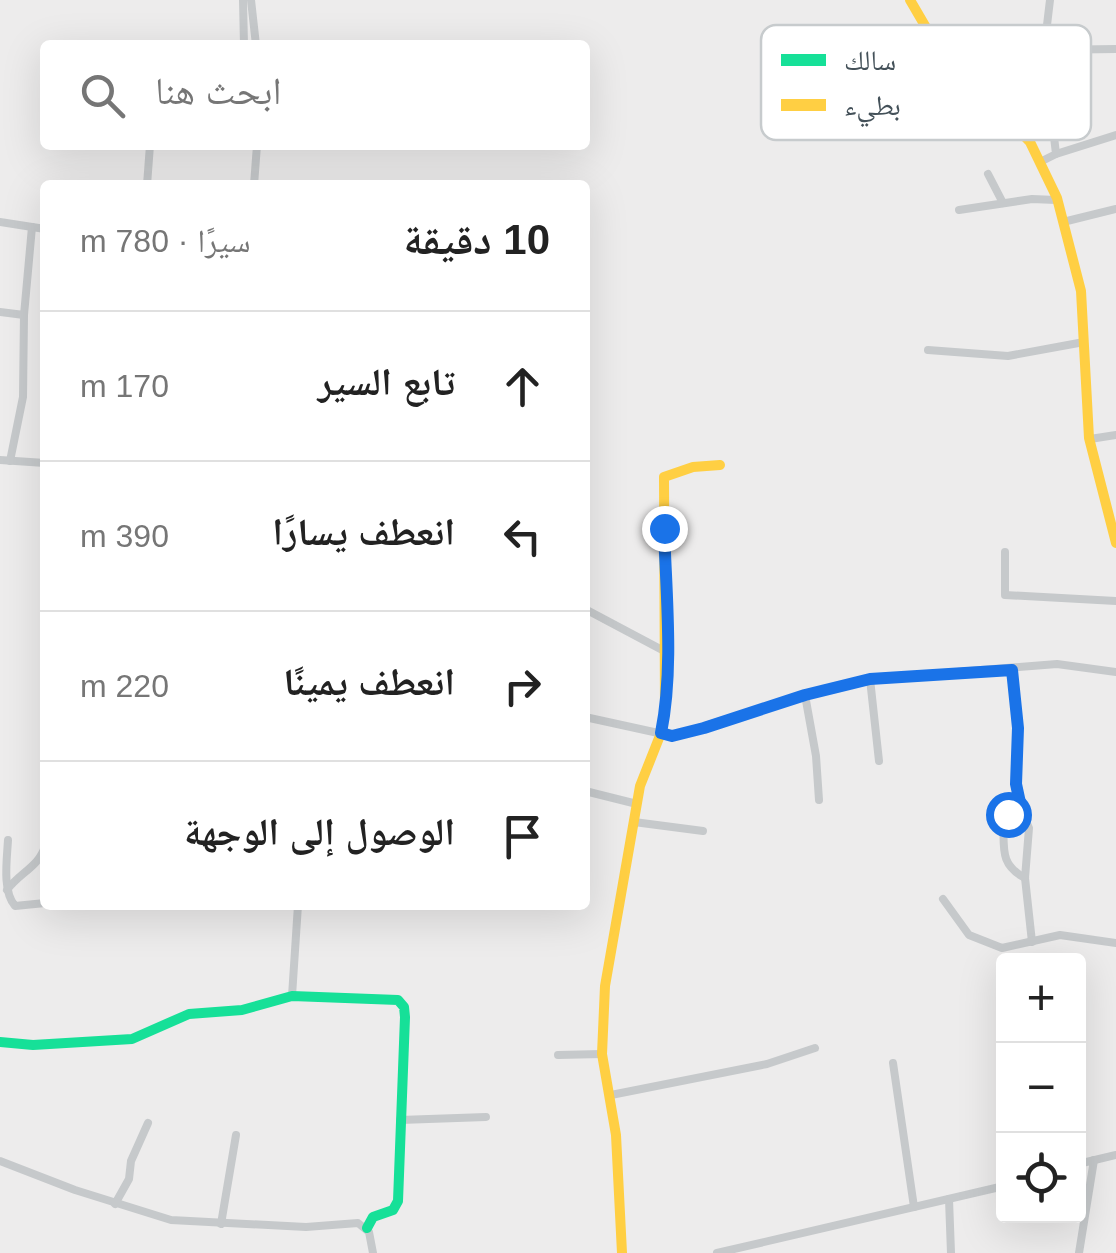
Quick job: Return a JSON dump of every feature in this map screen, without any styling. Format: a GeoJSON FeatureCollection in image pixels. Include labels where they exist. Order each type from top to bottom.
{"type":"FeatureCollection","features":[{"type":"Feature","properties":{"kind":"street"},"geometry":{"type":"LineString","coordinates":[[243,0],[244,40]]}},
{"type":"Feature","properties":{"kind":"street"},"geometry":{"type":"LineString","coordinates":[[251,0],[255,40]]}},
{"type":"Feature","properties":{"kind":"street"},"geometry":{"type":"LineString","coordinates":[[910,0],[920,25]]}},
{"type":"Feature","properties":{"kind":"street"},"geometry":{"type":"LineString","coordinates":[[1047,25],[1050,0]]}},
{"type":"Feature","properties":{"kind":"street"},"geometry":{"type":"LineString","coordinates":[[1091,49],[1116,49]]}},
{"type":"Feature","properties":{"kind":"street"},"geometry":{"type":"LineString","coordinates":[[1042,161],[1116,135]]}},
{"type":"Feature","properties":{"kind":"street"},"geometry":{"type":"LineString","coordinates":[[1027,140],[1042,161],[1079,282],[1082,370],[1090,439],[1116,543]]}},
{"type":"Feature","properties":{"kind":"street"},"geometry":{"type":"LineString","coordinates":[[1054,140],[1056,154]]}},
{"type":"Feature","properties":{"kind":"street"},"geometry":{"type":"LineString","coordinates":[[147,180],[150,150]]}},
{"type":"Feature","properties":{"kind":"street"},"geometry":{"type":"LineString","coordinates":[[254,180],[256,150]]}},
{"type":"Feature","properties":{"kind":"street"},"geometry":{"type":"LineString","coordinates":[[988,174],[1003,203]]}},
{"type":"Feature","properties":{"kind":"street"},"geometry":{"type":"LineString","coordinates":[[959,210],[1056,200]]}},
{"type":"Feature","properties":{"kind":"street"},"geometry":{"type":"LineString","coordinates":[[1063,222],[1116,208]]}},
{"type":"Feature","properties":{"kind":"street"},"geometry":{"type":"LineString","coordinates":[[0,222],[40,228]]}},
{"type":"Feature","properties":{"kind":"street"},"geometry":{"type":"LineString","coordinates":[[32,227],[24,315],[23,397],[5,460],[40,462]]}},
{"type":"Feature","properties":{"kind":"street"},"geometry":{"type":"LineString","coordinates":[[0,312],[24,315]]}},
{"type":"Feature","properties":{"kind":"street"},"geometry":{"type":"LineString","coordinates":[[928,350],[1008,356],[1084,342]]}},
{"type":"Feature","properties":{"kind":"street"},"geometry":{"type":"LineString","coordinates":[[1090,439],[1116,435]]}},
{"type":"Feature","properties":{"kind":"street"},"geometry":{"type":"LineString","coordinates":[[622,1253],[611,1095],[602,1054],[605,986],[637,804],[665,711],[664,478],[694,467],[720,464]]}},
{"type":"Feature","properties":{"kind":"street"},"geometry":{"type":"LineString","coordinates":[[1005,552],[1005,595],[1116,601]]}},
{"type":"Feature","properties":{"kind":"street"},"geometry":{"type":"LineString","coordinates":[[590,612],[666,652]]}},
{"type":"Feature","properties":{"kind":"street"},"geometry":{"type":"LineString","coordinates":[[590,718],[672,736],[870,679],[1058,664],[1116,672]]}},
{"type":"Feature","properties":{"kind":"street"},"geometry":{"type":"LineString","coordinates":[[1012,670],[1018,728],[1016,784],[1030,840],[1025,878],[1032,942]]}},
{"type":"Feature","properties":{"kind":"street"},"geometry":{"type":"LineString","coordinates":[[870,679],[878,760]]}},
{"type":"Feature","properties":{"kind":"street"},"geometry":{"type":"LineString","coordinates":[[805,695],[819,800]]}},
{"type":"Feature","properties":{"kind":"street"},"geometry":{"type":"LineString","coordinates":[[590,792],[637,804]]}},
{"type":"Feature","properties":{"kind":"street"},"geometry":{"type":"LineString","coordinates":[[1022,812],[1008,814],[1004,819],[1005,856],[1010,870],[1025,878]]}},
{"type":"Feature","properties":{"kind":"street"},"geometry":{"type":"LineString","coordinates":[[634,822],[703,832]]}},
{"type":"Feature","properties":{"kind":"street"},"geometry":{"type":"LineString","coordinates":[[8,840],[4,889],[15,906],[40,904]]}},
{"type":"Feature","properties":{"kind":"street"},"geometry":{"type":"LineString","coordinates":[[4,889],[40,857]]}},
{"type":"Feature","properties":{"kind":"street"},"geometry":{"type":"LineString","coordinates":[[943,899],[974,938],[1008,948],[1060,935],[1116,944]]}},
{"type":"Feature","properties":{"kind":"street"},"geometry":{"type":"LineString","coordinates":[[292,996],[298,910]]}},
{"type":"Feature","properties":{"kind":"street"},"geometry":{"type":"LineString","coordinates":[[0,1042],[33,1046],[132,1038],[190,1014],[254,1007],[292,996],[388,999],[401,1003],[405,1017],[396,1206],[373,1217],[367,1228],[373,1253]]}},
{"type":"Feature","properties":{"kind":"street"},"geometry":{"type":"LineString","coordinates":[[611,1095],[767,1064],[816,1048]]}},
{"type":"Feature","properties":{"kind":"street"},"geometry":{"type":"LineString","coordinates":[[558,1055],[602,1054]]}},
{"type":"Feature","properties":{"kind":"street"},"geometry":{"type":"LineString","coordinates":[[893,1063],[914,1207]]}},
{"type":"Feature","properties":{"kind":"street"},"geometry":{"type":"LineString","coordinates":[[400,1120],[486,1117]]}},
{"type":"Feature","properties":{"kind":"street"},"geometry":{"type":"LineString","coordinates":[[116,1204],[148,1123]]}},
{"type":"Feature","properties":{"kind":"street"},"geometry":{"type":"LineString","coordinates":[[221,1224],[236,1135]]}},
{"type":"Feature","properties":{"kind":"street"},"geometry":{"type":"LineString","coordinates":[[1086,1162],[1116,1155]]}},
{"type":"Feature","properties":{"kind":"street"},"geometry":{"type":"LineString","coordinates":[[1078,1253],[1094,1160]]}},
{"type":"Feature","properties":{"kind":"street"},"geometry":{"type":"LineString","coordinates":[[0,1161],[171,1220],[306,1226],[353,1223],[367,1228]]}},
{"type":"Feature","properties":{"kind":"street"},"geometry":{"type":"LineString","coordinates":[[717,1253],[996,1188]]}},
{"type":"Feature","properties":{"kind":"street"},"geometry":{"type":"LineString","coordinates":[[948,1199],[950,1253]]}},
{"type":"Feature","properties":{"kind":"traffic: fast"},"geometry":{"type":"LineString","coordinates":[[0,1042],[33,1045],[132,1039],[189,1014],[242,1010],[292,996],[398,1000],[405,1017],[398,1201],[393,1210],[373,1217],[367,1228]]}},
{"type":"Feature","properties":{"kind":"traffic: slow"},"geometry":{"type":"LineString","coordinates":[[910,0],[925,25]]}},
{"type":"Feature","properties":{"kind":"traffic: slow"},"geometry":{"type":"LineString","coordinates":[[1028,140],[1057,198],[1081,291],[1089,438],[1116,543]]}},
{"type":"Feature","properties":{"kind":"traffic: slow"},"geometry":{"type":"LineString","coordinates":[[622,1253],[616,1135],[602,1054],[605,986],[640,786],[661,733],[665,711],[664,477],[693,467],[720,465]]}},
{"type":"Feature","properties":{"kind":"route"},"geometry":{"type":"LineString","coordinates":[[664,528],[667,616],[661,733],[672,736],[704,728],[805,695],[870,679],[1012,670],[1018,728],[1016,784],[1022,812],[1008,814]]}}]}
